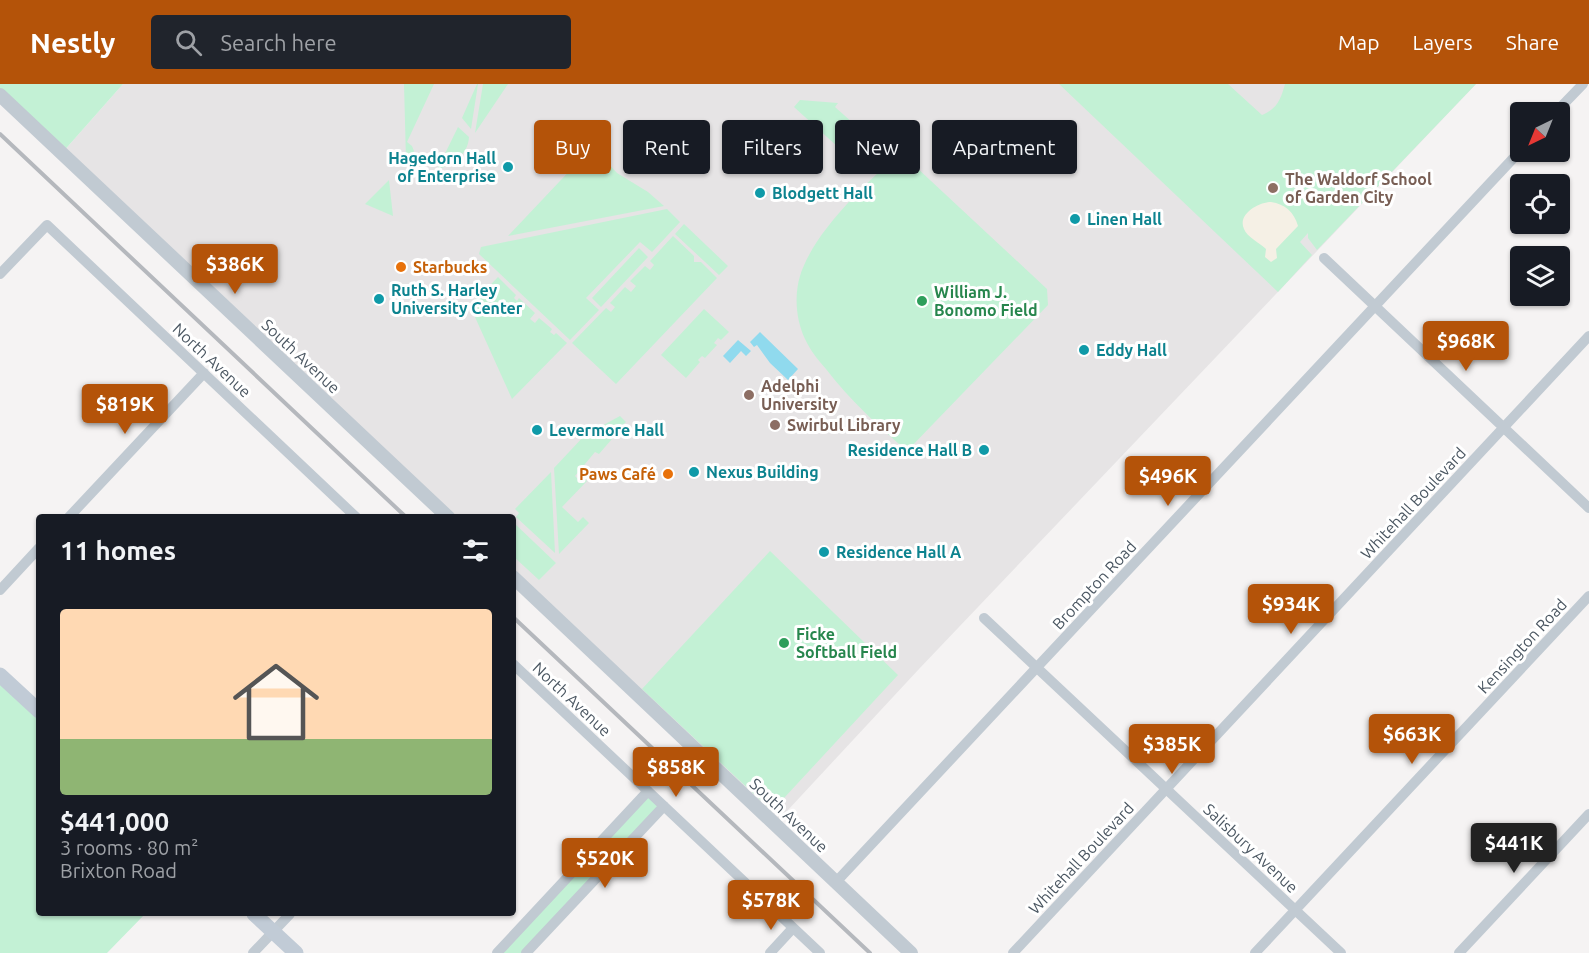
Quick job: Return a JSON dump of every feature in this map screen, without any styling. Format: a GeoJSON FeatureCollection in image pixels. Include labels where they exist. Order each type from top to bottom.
{"type":"FeatureCollection","features":[{"type":"Feature","properties":{"kind":"main road"},"geometry":{"type":"LineString","coordinates":[[0,675],[36,708]]}},
{"type":"Feature","properties":{"kind":"main road"},"geometry":{"type":"LineString","coordinates":[[256,916],[296,953]]}},
{"type":"Feature","properties":{"kind":"street"},"geometry":{"type":"LineString","coordinates":[[1566,102],[1583,84]]}},
{"type":"Feature","properties":{"kind":"street","name":"South Avenue"},"geometry":{"type":"LineString","coordinates":[[0,95],[445,514]]}},
{"type":"Feature","properties":{"kind":"street","name":"Brompton Road"},"geometry":{"type":"LineString","coordinates":[[837,882],[1510,162]]}},
{"type":"Feature","properties":{"kind":"street","name":"North Avenue"},"geometry":{"type":"LineString","coordinates":[[0,274],[46,225],[353,514]]}},
{"type":"Feature","properties":{"kind":"street"},"geometry":{"type":"LineString","coordinates":[[1324,258],[1589,508]]}},
{"type":"Feature","properties":{"kind":"street","name":"Whitehall Boulevard"},"geometry":{"type":"LineString","coordinates":[[1013,953],[1589,336]]}},
{"type":"Feature","properties":{"kind":"street"},"geometry":{"type":"LineString","coordinates":[[72,514],[204,373]]}},
{"type":"Feature","properties":{"kind":"street"},"geometry":{"type":"LineString","coordinates":[[0,590],[36,551]]}},
{"type":"Feature","properties":{"kind":"street","name":"South Avenue"},"geometry":{"type":"LineString","coordinates":[[516,580],[911,953]]}},
{"type":"Feature","properties":{"kind":"street","name":"Kensington Road"},"geometry":{"type":"LineString","coordinates":[[1255,953],[1589,596]]}},
{"type":"Feature","properties":{"kind":"street","name":"Salisbury Avenue"},"geometry":{"type":"LineString","coordinates":[[984,618],[1341,953]]}},
{"type":"Feature","properties":{"kind":"street","name":"North Avenue"},"geometry":{"type":"LineString","coordinates":[[516,670],[820,953]]}},
{"type":"Feature","properties":{"kind":"street"},"geometry":{"type":"LineString","coordinates":[[497,953],[648,791]]}},
{"type":"Feature","properties":{"kind":"street"},"geometry":{"type":"LineString","coordinates":[[526,953],[664,806]]}},
{"type":"Feature","properties":{"kind":"street"},"geometry":{"type":"LineString","coordinates":[[1459,953],[1589,814]]}},
{"type":"Feature","properties":{"kind":"street"},"geometry":{"type":"LineString","coordinates":[[253,953],[288,916]]}},
{"type":"Feature","properties":{"kind":"street"},"geometry":{"type":"LineString","coordinates":[[529,918],[545,933]]}},
{"type":"Feature","properties":{"kind":"street"},"geometry":{"type":"LineString","coordinates":[[770,953],[793,928]]}},
{"type":"Feature","properties":{"kind":"shaded area","name":"Adelphi University"},"geometry":{"type":"Polygon","coordinates":[[[123,84],[1476,84],[919,669],[775,824],[516,580],[516,514],[446,514],[62,153],[123,84]]]}},
{"type":"Feature","properties":{"kind":"green space"},"geometry":{"type":"Polygon","coordinates":[[[0,84],[123,84],[62,153],[0,94],[0,84]]]}},
{"type":"Feature","properties":{"kind":"green space"},"geometry":{"type":"Polygon","coordinates":[[[404,84],[434,84],[407,142],[414,151],[411,158],[406,160],[404,84]]]}},
{"type":"Feature","properties":{"kind":"green space"},"geometry":{"type":"Polygon","coordinates":[[[478,84],[471,129],[462,118],[478,84]]]}},
{"type":"Feature","properties":{"kind":"green space"},"geometry":{"type":"Polygon","coordinates":[[[483,84],[508,84],[475,133],[483,84]]]}},
{"type":"Feature","properties":{"kind":"green space","name":"The Waldorf School of Garden City"},"geometry":{"type":"Polygon","coordinates":[[[1059,84],[1228,84],[1262,115],[1278,103],[1285,84],[1476,84],[1317,250],[1308,238],[1308,233],[1300,242],[1312,255],[1278,292],[1059,84]]]}},
{"type":"Feature","properties":{"kind":"green space"},"geometry":{"type":"Polygon","coordinates":[[[800,100],[838,103],[835,107],[850,120],[835,120],[835,144],[823,133],[823,120],[808,120],[794,107],[800,100]]]}},
{"type":"Feature","properties":{"kind":"green space"},"geometry":{"type":"Polygon","coordinates":[[[458,127],[469,137],[466,149],[454,162],[437,170],[458,127]]]}},
{"type":"Feature","properties":{"kind":"green space"},"geometry":{"type":"Polygon","coordinates":[[[611,166],[664,206],[508,236],[567,174],[611,174],[611,166]]]}},
{"type":"Feature","properties":{"kind":"green space","name":"William J. Bonomo Field"},"geometry":{"type":"Polygon","coordinates":[[[920,171],[1047,289],[1048,305],[907,451],[855,402],[814,355],[802,332],[798,316],[798,284],[816,243],[843,209],[877,174],[920,174],[920,171]]]}},
{"type":"Feature","properties":{"kind":"green space"},"geometry":{"type":"Polygon","coordinates":[[[389,180],[393,216],[365,204],[389,180]]]}},
{"type":"Feature","properties":{"kind":"green space"},"geometry":{"type":"Polygon","coordinates":[[[667,209],[680,222],[652,252],[640,242],[586,298],[599,310],[570,340],[479,254],[481,247],[667,209]]]}},
{"type":"Feature","properties":{"kind":"green space"},"geometry":{"type":"Polygon","coordinates":[[[684,224],[728,266],[719,275],[675,234],[684,224]]]}},
{"type":"Feature","properties":{"kind":"green space"},"geometry":{"type":"Polygon","coordinates":[[[673,236],[694,256],[694,262],[701,262],[717,278],[616,384],[572,343],[606,308],[611,312],[615,307],[610,303],[625,287],[631,292],[636,286],[630,281],[645,266],[650,270],[654,265],[650,261],[673,236]]]}},
{"type":"Feature","properties":{"kind":"green space"},"geometry":{"type":"Polygon","coordinates":[[[639,248],[648,257],[601,307],[592,298],[639,248]]]}},
{"type":"Feature","properties":{"kind":"green space"},"geometry":{"type":"Polygon","coordinates":[[[498,277],[516,295],[514,298],[517,301],[519,298],[535,313],[530,319],[535,323],[539,318],[552,329],[550,332],[554,335],[556,333],[567,343],[512,399],[470,306],[498,277]]]}},
{"type":"Feature","properties":{"kind":"green space"},"geometry":{"type":"Polygon","coordinates":[[[704,309],[729,332],[721,340],[718,338],[714,343],[717,345],[705,358],[702,356],[698,360],[700,362],[686,378],[661,355],[704,309]]]}},
{"type":"Feature","properties":{"kind":"green space"},"geometry":{"type":"Polygon","coordinates":[[[620,416],[626,422],[599,454],[595,452],[575,476],[581,482],[584,478],[587,481],[562,507],[578,522],[583,517],[589,523],[559,554],[554,468],[585,435],[620,416]]]}},
{"type":"Feature","properties":{"kind":"green space"},"geometry":{"type":"Polygon","coordinates":[[[551,472],[555,553],[516,517],[519,513],[515,509],[551,472]]]}},
{"type":"Feature","properties":{"kind":"green space"},"geometry":{"type":"Polygon","coordinates":[[[516,525],[556,563],[539,580],[516,559],[516,525]]]}},
{"type":"Feature","properties":{"kind":"green space"},"geometry":{"type":"Polygon","coordinates":[[[770,551],[898,675],[772,811],[642,689],[770,551]]]}},
{"type":"Feature","properties":{"kind":"green space"},"geometry":{"type":"Polygon","coordinates":[[[0,674],[36,708],[36,916],[143,916],[107,953],[0,953],[0,674]]]}},
{"type":"Feature","properties":{"kind":"green space"},"geometry":{"type":"Polygon","coordinates":[[[648,794],[661,806],[523,953],[500,953],[648,794]]]}},
{"type":"Feature","properties":{"kind":"sand"},"geometry":{"type":"Polygon","coordinates":[[[1271,202],[1288,210],[1298,226],[1276,249],[1277,258],[1271,262],[1265,257],[1266,249],[1248,235],[1243,224],[1250,210],[1271,202]]]}},
{"type":"Feature","properties":{"kind":"water"},"geometry":{"type":"Polygon","coordinates":[[[760,332],[798,369],[788,380],[770,363],[757,345],[754,347],[750,342],[760,332]]]}},
{"type":"Feature","properties":{"kind":"water"},"geometry":{"type":"Polygon","coordinates":[[[738,340],[751,351],[746,356],[741,351],[730,363],[723,356],[738,340]]]}},
{"type":"Feature","properties":{"kind":"railway"},"geometry":{"type":"LineString","coordinates":[[0,134],[403,514]]}},
{"type":"Feature","properties":{"kind":"railway"},"geometry":{"type":"LineString","coordinates":[[516,620],[870,953]]}},
{"type":"Feature","properties":{"kind":"place","name":"Hagedorn Hall of Enterprise"},"geometry":{"type":"Point","coordinates":[508,167]}},
{"type":"Feature","properties":{"kind":"place","name":"The Waldorf School of Garden City"},"geometry":{"type":"Point","coordinates":[1273,188]}},
{"type":"Feature","properties":{"kind":"place","name":"Blodgett Hall"},"geometry":{"type":"Point","coordinates":[760,193]}},
{"type":"Feature","properties":{"kind":"place","name":"Linen Hall"},"geometry":{"type":"Point","coordinates":[1075,219]}},
{"type":"Feature","properties":{"kind":"place","name":"Starbucks"},"geometry":{"type":"Point","coordinates":[401,267]}},
{"type":"Feature","properties":{"kind":"place","name":"Ruth S. Harley University Center"},"geometry":{"type":"Point","coordinates":[379,299]}},
{"type":"Feature","properties":{"kind":"place","name":"William J. Bonomo Field"},"geometry":{"type":"Point","coordinates":[922,301]}},
{"type":"Feature","properties":{"kind":"place","name":"Eddy Hall"},"geometry":{"type":"Point","coordinates":[1084,350]}},
{"type":"Feature","properties":{"kind":"place","name":"Adelphi University"},"geometry":{"type":"Point","coordinates":[749,395]}},
{"type":"Feature","properties":{"kind":"place","name":"Swirbul Library"},"geometry":{"type":"Point","coordinates":[775,425]}},
{"type":"Feature","properties":{"kind":"place","name":"Levermore Hall"},"geometry":{"type":"Point","coordinates":[537,430]}},
{"type":"Feature","properties":{"kind":"place","name":"Residence Hall B"},"geometry":{"type":"Point","coordinates":[984,450]}},
{"type":"Feature","properties":{"kind":"place","name":"Nexus Building"},"geometry":{"type":"Point","coordinates":[694,472]}},
{"type":"Feature","properties":{"kind":"place","name":"Paws Café"},"geometry":{"type":"Point","coordinates":[668,474]}},
{"type":"Feature","properties":{"kind":"place","name":"Residence Hall A"},"geometry":{"type":"Point","coordinates":[824,552]}},
{"type":"Feature","properties":{"kind":"place","name":"Ficke Softball Field"},"geometry":{"type":"Point","coordinates":[784,643]}}]}
